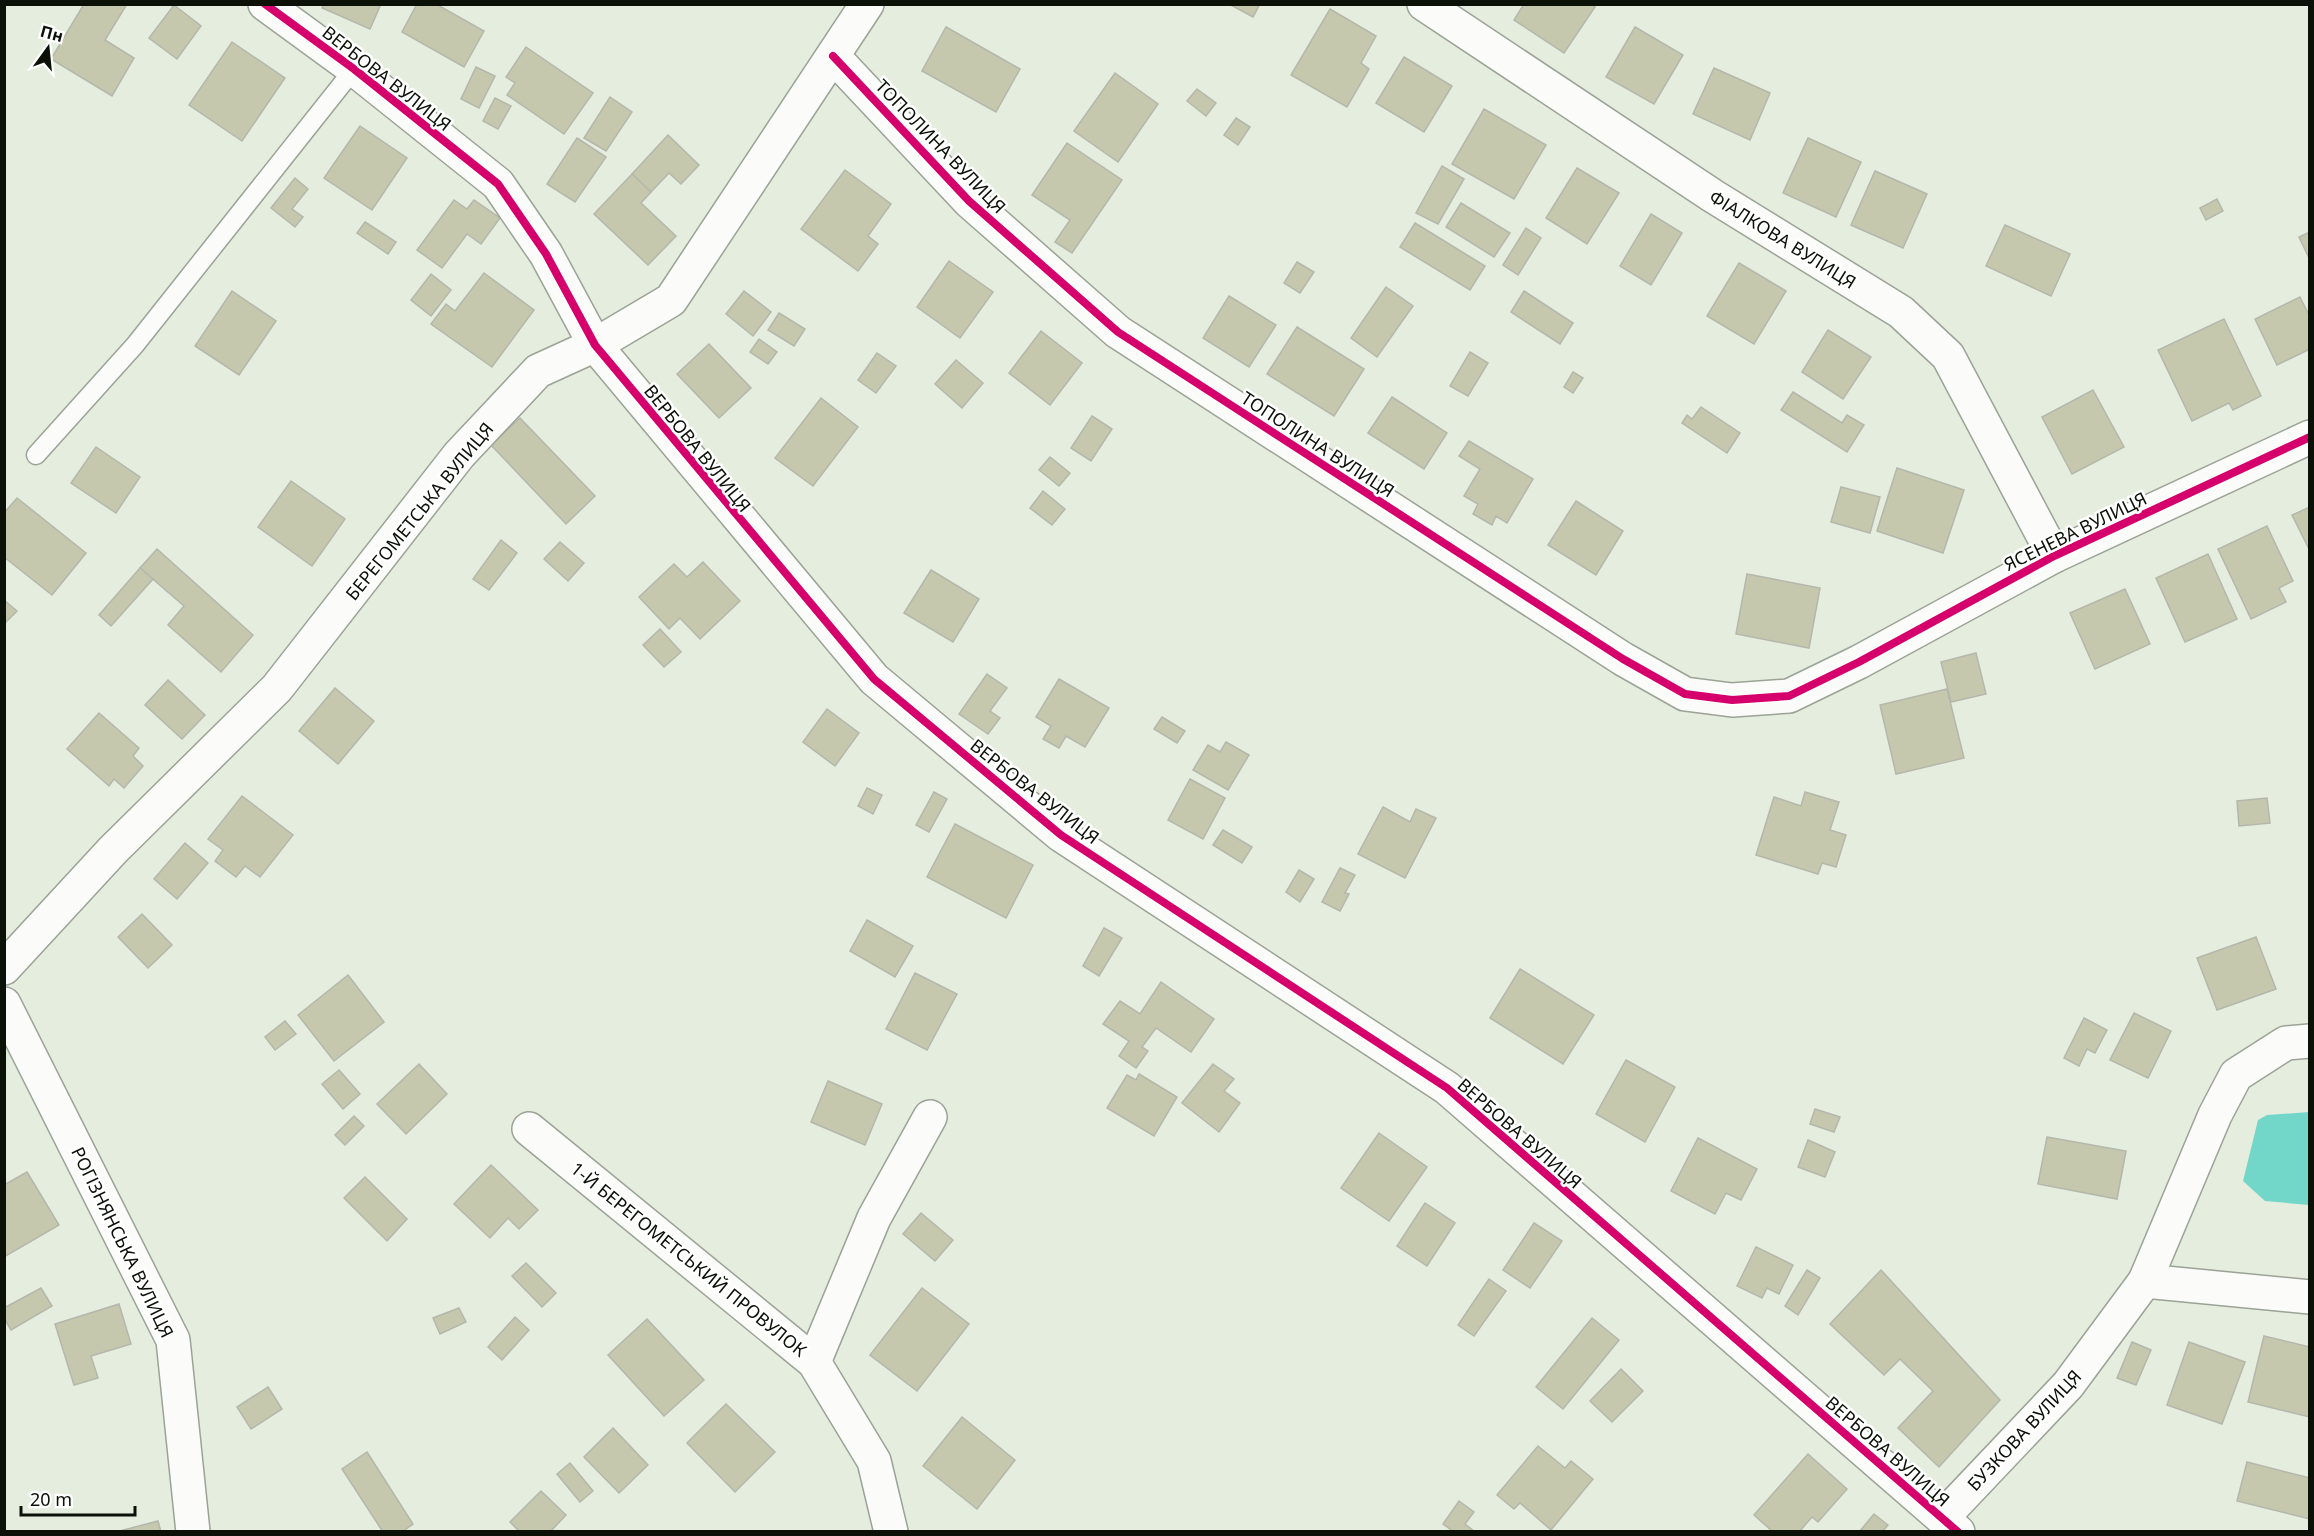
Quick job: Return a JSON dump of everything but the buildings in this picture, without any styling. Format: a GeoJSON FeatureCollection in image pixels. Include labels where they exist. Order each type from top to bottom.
{"type":"FeatureCollection","features":[{"type":"Feature","properties":{"kind":"street","name":"ВЕРБОВА ВУЛИЦЯ"},"geometry":{"type":"LineString","coordinates":[[265,4],[354,69],[498,184],[546,254],[595,345],[874,680],[1060,835],[1447,1088],[1950,1525]]}},
{"type":"Feature","properties":{"kind":"street","name":"БЕРЕГОМЕТСЬКА ВУЛИЦЯ"},"geometry":{"type":"LineString","coordinates":[[4,968],[113,850],[277,688],[459,455],[538,371],[595,345],[671,300],[867,4]]}},
{"type":"Feature","properties":{"kind":"street","name":"ФІАЛКОВА ВУЛИЦЯ"},"geometry":{"type":"LineString","coordinates":[[1424,4],[1713,196],[1901,312],[1948,356],[2054,556]]}},
{"type":"Feature","properties":{"kind":"street","name":"ТОПОЛИНА ВУЛИЦЯ"},"geometry":{"type":"LineString","coordinates":[[833,57],[969,201],[1118,332],[1623,659],[1685,694],[1732,700],[1789,696],[1858,662]]}},
{"type":"Feature","properties":{"kind":"street","name":"ЯСЕНЕВА ВУЛИЦЯ"},"geometry":{"type":"LineString","coordinates":[[1858,662],[2054,556],[2310,438]]}},
{"type":"Feature","properties":{"kind":"street","name":"РОГІЗНЯНСЬКА ВУЛИЦЯ"},"geometry":{"type":"LineString","coordinates":[[4,1004],[173,1340],[193,1532]]}},
{"type":"Feature","properties":{"kind":"street","name":"БУЗКОВА ВУЛИЦЯ"},"geometry":{"type":"LineString","coordinates":[[1950,1525],[2068,1385],[2145,1281],[2215,1114],[2236,1076],[2286,1043],[2310,1041]]}},
{"type":"Feature","properties":{"kind":"street"},"geometry":{"type":"LineString","coordinates":[[814,1362],[874,1218],[930,1117]]}},
{"type":"Feature","properties":{"kind":"street","name":"1-Й БЕРЕГОМЕТСЬКИЙ ПРОВУЛОК"},"geometry":{"type":"LineString","coordinates":[[529,1129],[814,1362],[874,1461],[891,1532]]}},
{"type":"Feature","properties":{"kind":"street"},"geometry":{"type":"LineString","coordinates":[[2145,1281],[2310,1297]]}},
{"type":"Feature","properties":{"kind":"lane"},"geometry":{"type":"LineString","coordinates":[[36,455],[135,345],[354,69]]}},
{"type":"Feature","properties":{"kind":"water"},"geometry":{"type":"Polygon","coordinates":[[[2309,1112],[2309,1205],[2265,1201],[2243,1181],[2258,1120],[2267,1115],[2309,1112]]]}},
{"type":"Feature","properties":{"kind":"cycle path"},"geometry":{"type":"LineString","coordinates":[[265,4],[354,69],[498,184],[546,254],[595,345],[874,679],[1061,835],[1447,1088],[1958,1532]]}},
{"type":"Feature","properties":{"kind":"cycle path"},"geometry":{"type":"LineString","coordinates":[[833,56],[969,201],[1118,332],[1623,659],[1685,694],[1732,700],[1789,696],[1859,662],[2054,556],[2310,437]]}}]}
